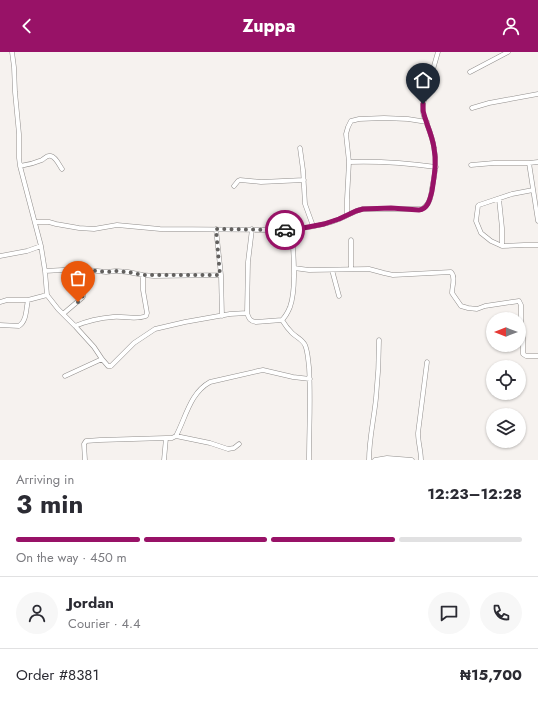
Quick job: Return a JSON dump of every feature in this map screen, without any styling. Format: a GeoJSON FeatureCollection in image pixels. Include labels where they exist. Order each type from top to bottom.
{"type":"FeatureCollection","features":[{"type":"Feature","properties":{"kind":"street"},"geometry":{"type":"LineString","coordinates":[[12,52],[19,134],[20,166],[41,246],[47,295],[94,347],[108,366],[110,366],[134,343],[155,329],[185,322],[247,313]]}},
{"type":"Feature","properties":{"kind":"street"},"geometry":{"type":"LineString","coordinates":[[35,222],[49,222],[79,228],[94,229],[116,225],[160,229],[269,230],[292,229],[324,224],[363,209],[422,209],[428,204],[436,167],[434,147],[422,110],[438,52]]}},
{"type":"Feature","properties":{"kind":"street"},"geometry":{"type":"LineString","coordinates":[[470,72],[506,52]]}},
{"type":"Feature","properties":{"kind":"street"},"geometry":{"type":"LineString","coordinates":[[472,108],[489,103],[538,94]]}},
{"type":"Feature","properties":{"kind":"street"},"geometry":{"type":"LineString","coordinates":[[347,215],[349,162],[347,130],[351,121],[359,119],[384,118],[408,119],[426,122]]}},
{"type":"Feature","properties":{"kind":"street"},"geometry":{"type":"LineString","coordinates":[[300,148],[305,204],[312,226]]}},
{"type":"Feature","properties":{"kind":"street"},"geometry":{"type":"LineString","coordinates":[[20,166],[32,164],[44,159],[46,156],[50,156],[54,158],[62,169]]}},
{"type":"Feature","properties":{"kind":"street"},"geometry":{"type":"LineString","coordinates":[[349,162],[369,161],[436,167]]}},
{"type":"Feature","properties":{"kind":"street"},"geometry":{"type":"LineString","coordinates":[[471,165],[538,162]]}},
{"type":"Feature","properties":{"kind":"street"},"geometry":{"type":"LineString","coordinates":[[529,163],[538,221]]}},
{"type":"Feature","properties":{"kind":"street"},"geometry":{"type":"LineString","coordinates":[[234,186],[240,180],[261,182],[304,180]]}},
{"type":"Feature","properties":{"kind":"street"},"geometry":{"type":"LineString","coordinates":[[533,190],[512,194],[478,205],[476,221],[481,233],[491,241],[502,246],[524,244],[538,245]]}},
{"type":"Feature","properties":{"kind":"street"},"geometry":{"type":"LineString","coordinates":[[499,199],[502,246]]}},
{"type":"Feature","properties":{"kind":"street"},"geometry":{"type":"LineString","coordinates":[[216,229],[222,316]]}},
{"type":"Feature","properties":{"kind":"street"},"geometry":{"type":"LineString","coordinates":[[252,229],[248,262],[247,313],[251,322],[282,320],[287,314],[291,305],[294,268],[292,229]]}},
{"type":"Feature","properties":{"kind":"street"},"geometry":{"type":"LineString","coordinates":[[351,240],[351,269]]}},
{"type":"Feature","properties":{"kind":"street"},"geometry":{"type":"LineString","coordinates":[[0,256],[27,251],[41,246]]}},
{"type":"Feature","properties":{"kind":"street"},"geometry":{"type":"LineString","coordinates":[[294,268],[309,270],[369,269],[384,274],[451,272],[454,279],[452,293],[461,306],[478,309],[484,306],[519,301],[522,305],[521,319],[523,354],[526,356],[538,356]]}},
{"type":"Feature","properties":{"kind":"street"},"geometry":{"type":"LineString","coordinates":[[45,271],[80,269],[106,272],[128,272],[143,275],[220,275]]}},
{"type":"Feature","properties":{"kind":"street"},"geometry":{"type":"LineString","coordinates":[[63,314],[83,296],[84,290],[80,269]]}},
{"type":"Feature","properties":{"kind":"street"},"geometry":{"type":"LineString","coordinates":[[332,270],[338,296]]}},
{"type":"Feature","properties":{"kind":"street"},"geometry":{"type":"LineString","coordinates":[[75,326],[103,318],[146,316],[147,313],[143,290],[143,275]]}},
{"type":"Feature","properties":{"kind":"street"},"geometry":{"type":"LineString","coordinates":[[0,302],[28,300],[47,295]]}},
{"type":"Feature","properties":{"kind":"street"},"geometry":{"type":"LineString","coordinates":[[0,325],[22,325],[25,318],[28,300]]}},
{"type":"Feature","properties":{"kind":"street"},"geometry":{"type":"LineString","coordinates":[[282,320],[288,329],[304,344],[308,358],[311,402],[309,460]]}},
{"type":"Feature","properties":{"kind":"street"},"geometry":{"type":"LineString","coordinates":[[369,460],[369,449],[376,397],[379,340]]}},
{"type":"Feature","properties":{"kind":"street"},"geometry":{"type":"LineString","coordinates":[[65,376],[102,359]]}},
{"type":"Feature","properties":{"kind":"street"},"geometry":{"type":"LineString","coordinates":[[421,460],[418,433],[427,362]]}},
{"type":"Feature","properties":{"kind":"street"},"geometry":{"type":"LineString","coordinates":[[176,436],[189,404],[197,393],[210,382],[263,370],[293,377],[310,379]]}},
{"type":"Feature","properties":{"kind":"street"},"geometry":{"type":"LineString","coordinates":[[85,460],[84,444],[86,441],[172,438],[176,436],[228,448],[234,448],[239,444]]}},
{"type":"Feature","properties":{"kind":"street"},"geometry":{"type":"LineString","coordinates":[[164,460],[166,438]]}},
{"type":"Feature","properties":{"kind":"street"},"geometry":{"type":"LineString","coordinates":[[375,460],[387,458],[412,460]]}},
{"type":"Feature","properties":{"kind":"way so far"},"geometry":{"type":"LineString","coordinates":[[78,302],[84,294],[80,269],[106,272],[128,272],[154,276],[220,275],[216,229],[285,230]]}},
{"type":"Feature","properties":{"kind":"route"},"geometry":{"type":"LineString","coordinates":[[285,230],[324,224],[363,209],[391,208],[419,210],[426,207],[430,198],[436,160],[434,147],[422,110],[423,104]]}}]}
